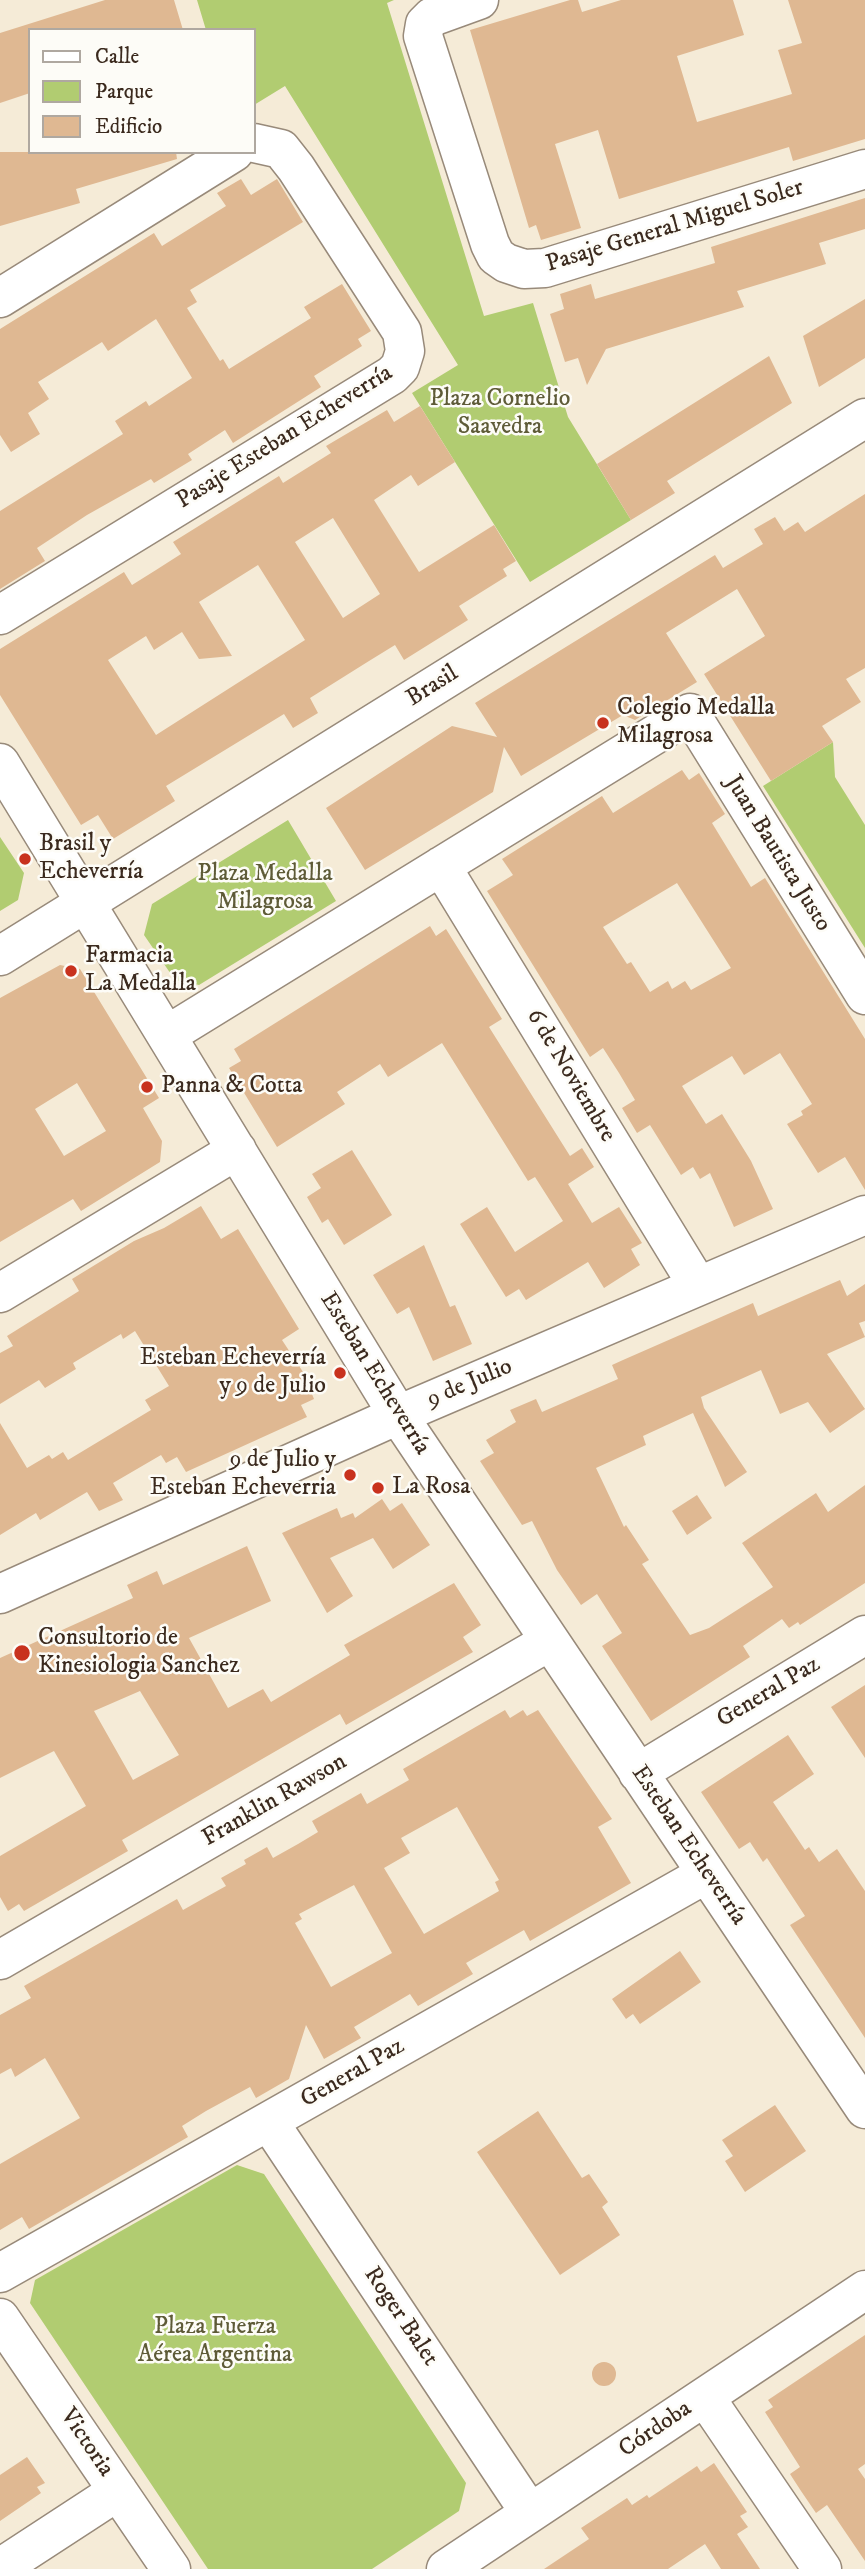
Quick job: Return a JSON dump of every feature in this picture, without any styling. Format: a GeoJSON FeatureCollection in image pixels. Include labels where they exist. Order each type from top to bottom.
{"type":"FeatureCollection","features":[{"type":"Feature","properties":{"kind":"street","name":"Pasaje General Miguel Soler"},"geometry":{"type":"LineString","coordinates":[[479,0],[432,17],[425,24],[423,36],[490,244],[496,256],[506,263],[524,269],[545,268],[865,169]]}},
{"type":"Feature","properties":{"kind":"street","name":"Pasaje Esteban Echeverría"},"geometry":{"type":"LineString","coordinates":[[0,615],[392,375],[400,367],[405,351],[402,332],[296,168],[281,149],[256,143]]}},
{"type":"Feature","properties":{"kind":"street"},"geometry":{"type":"LineString","coordinates":[[0,298],[231,154]]}},
{"type":"Feature","properties":{"kind":"street","name":"Brasil"},"geometry":{"type":"LineString","coordinates":[[0,956],[865,418]]}},
{"type":"Feature","properties":{"kind":"street","name":"Juan Bautista Justo"},"geometry":{"type":"LineString","coordinates":[[441,866],[690,713],[865,995]]}},
{"type":"Feature","properties":{"kind":"street","name":"Esteban Echeverría"},"geometry":{"type":"LineString","coordinates":[[4,777],[86,903],[398,1415],[865,2109]]}},
{"type":"Feature","properties":{"kind":"street"},"geometry":{"type":"LineString","coordinates":[[167,1035],[441,866]]}},
{"type":"Feature","properties":{"kind":"street","name":"6 de Noviembre"},"geometry":{"type":"LineString","coordinates":[[441,866],[698,1286]]}},
{"type":"Feature","properties":{"kind":"street"},"geometry":{"type":"LineString","coordinates":[[0,1293],[237,1150]]}},
{"type":"Feature","properties":{"kind":"street","name":"9 de Julio"},"geometry":{"type":"LineString","coordinates":[[0,1594],[398,1415],[865,1215]]}},
{"type":"Feature","properties":{"kind":"street","name":"General Paz"},"geometry":{"type":"LineString","coordinates":[[638,1773],[865,1635]]}},
{"type":"Feature","properties":{"kind":"street","name":"Franklin Rawson"},"geometry":{"type":"LineString","coordinates":[[0,1960],[550,1641]]}},
{"type":"Feature","properties":{"kind":"street","name":"General Paz"},"geometry":{"type":"LineString","coordinates":[[0,2273],[706,1874]]}},
{"type":"Feature","properties":{"kind":"street","name":"Roger Balet"},"geometry":{"type":"LineString","coordinates":[[269,2122],[530,2513]]}},
{"type":"Feature","properties":{"kind":"street","name":"Córdoba"},"geometry":{"type":"LineString","coordinates":[[446,2569],[865,2290]]}},
{"type":"Feature","properties":{"kind":"street","name":"Victoria"},"geometry":{"type":"LineString","coordinates":[[0,2318],[171,2569]]}},
{"type":"Feature","properties":{"kind":"street"},"geometry":{"type":"LineString","coordinates":[[705,2397],[822,2569]]}},
{"type":"Feature","properties":{"kind":"street"},"geometry":{"type":"LineString","coordinates":[[0,2568],[118,2491]]}},
{"type":"Feature","properties":{"kind":"green space","name":"Plaza Cornelio Saavedra"},"geometry":{"type":"Polygon","coordinates":[[[197,0],[394,0],[387,3],[484,316],[533,303],[568,417],[631,520],[530,582],[412,393],[458,365],[285,86],[256,104],[256,28],[205,28],[197,0]]]}},
{"type":"Feature","properties":{"kind":"green space"},"geometry":{"type":"Polygon","coordinates":[[[833,742],[835,777],[865,825],[865,948],[763,786],[833,742]]]}},
{"type":"Feature","properties":{"kind":"green space","name":"Plaza Medalla Milagrosa"},"geometry":{"type":"Polygon","coordinates":[[[288,820],[336,901],[199,985],[175,980],[144,935],[152,904],[288,820]]]}},
{"type":"Feature","properties":{"kind":"green space"},"geometry":{"type":"Polygon","coordinates":[[[0,837],[24,873],[18,900],[0,911],[0,837]]]}},
{"type":"Feature","properties":{"kind":"green space","name":"Plaza Fuerza Aérea Argentina"},"geometry":{"type":"Polygon","coordinates":[[[237,2165],[264,2174],[466,2483],[459,2511],[372,2569],[208,2569],[30,2303],[35,2280],[237,2165]]]}},
{"type":"Feature","properties":{"kind":"building"},"geometry":{"type":"Polygon","coordinates":[[[105,0],[174,0],[182,28],[28,28],[28,94],[0,103],[0,33],[105,0]]]}},
{"type":"Feature","properties":{"kind":"building"},"geometry":{"type":"Polygon","coordinates":[[[570,0],[578,0],[582,12],[621,0],[733,0],[744,35],[677,56],[697,122],[792,94],[778,50],[802,43],[788,0],[865,0],[865,139],[793,161],[789,147],[619,199],[598,130],[555,144],[581,228],[541,240],[536,225],[529,228],[470,30],[570,0]]]}},
{"type":"Feature","properties":{"kind":"building"},"geometry":{"type":"Polygon","coordinates":[[[0,152],[176,154],[177,159],[76,189],[80,203],[0,226],[0,152]]]}},
{"type":"Feature","properties":{"kind":"building"},"geometry":{"type":"Polygon","coordinates":[[[241,179],[251,195],[277,179],[303,222],[190,290],[197,302],[187,308],[220,361],[223,359],[229,369],[311,318],[304,307],[342,284],[371,331],[358,339],[362,346],[314,376],[321,387],[233,443],[225,430],[188,454],[192,460],[154,483],[151,479],[87,515],[37,548],[45,561],[0,589],[0,511],[123,434],[115,421],[146,401],[149,406],[192,378],[156,319],[108,351],[102,342],[38,382],[49,399],[28,413],[40,434],[11,452],[0,435],[0,329],[154,233],[162,246],[226,206],[217,193],[241,179]]]}},
{"type":"Feature","properties":{"kind":"building"},"geometry":{"type":"Polygon","coordinates":[[[865,198],[865,229],[819,243],[826,264],[737,291],[744,307],[606,349],[587,385],[578,358],[565,362],[550,314],[564,309],[560,294],[591,284],[595,299],[715,263],[711,247],[865,198]]]}},
{"type":"Feature","properties":{"kind":"building"},"geometry":{"type":"Polygon","coordinates":[[[865,299],[865,358],[819,387],[803,336],[865,299]]]}},
{"type":"Feature","properties":{"kind":"building"},"geometry":{"type":"Polygon","coordinates":[[[769,356],[792,403],[667,481],[675,493],[631,520],[597,464],[769,356]]]}},
{"type":"Feature","properties":{"kind":"building"},"geometry":{"type":"Polygon","coordinates":[[[420,406],[455,462],[418,486],[411,475],[374,500],[419,572],[494,525],[516,561],[503,569],[507,576],[459,606],[468,620],[404,660],[395,645],[310,698],[318,713],[293,728],[284,714],[166,786],[175,801],[113,839],[98,815],[81,825],[0,695],[0,649],[124,572],[132,585],[181,554],[173,542],[279,476],[283,483],[331,453],[326,446],[387,410],[394,422],[420,406]],[[333,518],[295,542],[343,618],[380,594],[333,518]],[[258,565],[199,602],[232,656],[199,659],[182,632],[154,650],[146,636],[108,660],[156,735],[305,640],[258,565]]]}},
{"type":"Feature","properties":{"kind":"building"},"geometry":{"type":"Polygon","coordinates":[[[865,494],[865,668],[846,679],[861,702],[822,726],[833,742],[771,781],[704,674],[765,636],[737,589],[666,633],[697,682],[635,720],[623,715],[521,776],[504,747],[493,792],[365,870],[326,808],[452,726],[497,737],[475,703],[715,555],[723,568],[763,544],[754,529],[775,517],[784,531],[798,522],[805,532],[865,494]]]}},
{"type":"Feature","properties":{"kind":"building"},"geometry":{"type":"Polygon","coordinates":[[[682,770],[689,780],[699,773],[725,814],[712,823],[751,887],[765,878],[865,1039],[865,1190],[845,1157],[818,1173],[787,1124],[803,1115],[801,1111],[812,1104],[780,1053],[744,1075],[732,1056],[682,1086],[706,1124],[722,1114],[751,1161],[773,1209],[734,1227],[710,1173],[700,1179],[693,1167],[681,1175],[650,1125],[637,1133],[622,1108],[635,1100],[619,1073],[603,1048],[590,1057],[487,891],[513,875],[502,859],[602,796],[613,813],[682,770]],[[677,883],[603,927],[627,964],[631,962],[650,992],[668,981],[672,989],[685,981],[691,990],[731,968],[677,883]]]}},
{"type":"Feature","properties":{"kind":"building"},"geometry":{"type":"Polygon","coordinates":[[[430,926],[436,936],[446,929],[502,1019],[489,1027],[570,1156],[582,1148],[594,1167],[568,1184],[592,1223],[619,1207],[642,1243],[631,1249],[640,1265],[604,1288],[588,1262],[526,1300],[519,1289],[506,1297],[460,1224],[487,1207],[515,1252],[563,1221],[535,1177],[528,1181],[442,1043],[388,1077],[380,1064],[337,1092],[345,1104],[277,1147],[229,1068],[241,1061],[234,1049],[430,926]]]}},
{"type":"Feature","properties":{"kind":"building"},"geometry":{"type":"Polygon","coordinates":[[[60,965],[80,969],[159,1098],[143,1108],[162,1141],[160,1162],[81,1211],[73,1199],[0,1242],[0,998],[60,965]],[[77,1083],[35,1109],[64,1156],[106,1131],[77,1083]]]}},
{"type":"Feature","properties":{"kind":"building"},"geometry":{"type":"Polygon","coordinates":[[[352,1150],[392,1215],[344,1245],[328,1219],[322,1223],[307,1197],[321,1188],[312,1174],[352,1150]]]}},
{"type":"Feature","properties":{"kind":"building"},"geometry":{"type":"Polygon","coordinates":[[[201,1206],[221,1239],[238,1229],[299,1329],[282,1340],[303,1372],[314,1399],[301,1405],[307,1417],[186,1472],[177,1457],[166,1463],[161,1455],[113,1483],[123,1500],[99,1511],[87,1492],[40,1520],[36,1513],[0,1535],[0,1423],[27,1468],[49,1455],[52,1459],[63,1452],[68,1460],[151,1410],[145,1400],[169,1386],[135,1331],[123,1339],[121,1334],[73,1363],[76,1369],[45,1388],[39,1380],[0,1404],[0,1353],[13,1346],[7,1336],[79,1291],[72,1279],[134,1241],[164,1228],[201,1206]]]}},
{"type":"Feature","properties":{"kind":"building"},"geometry":{"type":"Polygon","coordinates":[[[424,1245],[450,1307],[455,1305],[472,1344],[433,1361],[409,1307],[397,1314],[373,1275],[424,1245]]]}},
{"type":"Feature","properties":{"kind":"building"},"geometry":{"type":"Polygon","coordinates":[[[840,1280],[847,1296],[865,1284],[865,1321],[859,1323],[865,1337],[827,1354],[865,1409],[830,1433],[808,1402],[780,1414],[761,1370],[701,1397],[704,1408],[747,1472],[725,1487],[693,1413],[643,1436],[646,1445],[596,1468],[624,1527],[626,1525],[649,1560],[642,1564],[690,1635],[709,1628],[773,1587],[742,1543],[816,1493],[828,1512],[865,1485],[865,1583],[800,1625],[798,1622],[789,1628],[782,1619],[743,1646],[750,1657],[651,1721],[602,1646],[622,1633],[597,1594],[581,1605],[557,1570],[532,1521],[522,1525],[480,1461],[494,1453],[486,1440],[516,1422],[510,1410],[536,1399],[542,1412],[618,1379],[612,1365],[623,1360],[753,1303],[758,1316],[840,1280]]]}},
{"type":"Feature","properties":{"kind":"building"},"geometry":{"type":"Polygon","coordinates":[[[697,1495],[712,1518],[687,1535],[672,1511],[697,1495]]]}},
{"type":"Feature","properties":{"kind":"building"},"geometry":{"type":"Polygon","coordinates":[[[382,1499],[390,1511],[402,1503],[430,1545],[393,1569],[373,1538],[330,1558],[353,1596],[327,1613],[282,1533],[337,1508],[341,1518],[353,1513],[355,1518],[382,1499]]]}},
{"type":"Feature","properties":{"kind":"building"},"geometry":{"type":"Polygon","coordinates":[[[247,1546],[271,1601],[189,1638],[228,1708],[263,1689],[271,1702],[350,1655],[344,1645],[454,1583],[481,1625],[463,1637],[473,1652],[346,1725],[340,1714],[122,1840],[128,1851],[24,1911],[19,1904],[8,1911],[0,1897],[0,1856],[86,1806],[54,1751],[0,1778],[0,1658],[133,1598],[127,1585],[157,1571],[163,1585],[247,1546]],[[140,1691],[94,1711],[133,1780],[179,1755],[140,1691]]]}},
{"type":"Feature","properties":{"kind":"building"},"geometry":{"type":"Polygon","coordinates":[[[865,1685],[865,1758],[831,1707],[865,1685]]]}},
{"type":"Feature","properties":{"kind":"building"},"geometry":{"type":"Polygon","coordinates":[[[505,1710],[510,1718],[523,1710],[527,1716],[538,1710],[612,1819],[598,1827],[631,1883],[530,1941],[524,1930],[466,1963],[473,1974],[418,2006],[410,1994],[354,2027],[361,2038],[324,2059],[306,2025],[289,2079],[256,2098],[250,2087],[206,2111],[182,2126],[188,2137],[29,2229],[22,2217],[0,2230],[0,2164],[80,2118],[45,2058],[15,2077],[11,2068],[0,2074],[0,2015],[31,1998],[24,1986],[177,1899],[183,1910],[226,1886],[221,1878],[246,1864],[244,1860],[267,1847],[273,1858],[318,1832],[312,1821],[361,1793],[367,1804],[409,1780],[403,1769],[505,1710]],[[457,1807],[401,1838],[410,1853],[384,1868],[424,1934],[499,1891],[495,1882],[499,1880],[457,1807]],[[354,1885],[299,1914],[302,1919],[295,1923],[331,1987],[392,1953],[354,1885]]]}},
{"type":"Feature","properties":{"kind":"building"},"geometry":{"type":"Polygon","coordinates":[[[788,1735],[814,1774],[773,1802],[805,1850],[809,1847],[819,1862],[837,1849],[865,1891],[865,2038],[790,1925],[805,1916],[767,1858],[763,1862],[750,1842],[739,1849],[701,1792],[788,1735]]]}},
{"type":"Feature","properties":{"kind":"building"},"geometry":{"type":"Polygon","coordinates":[[[680,1951],[701,1982],[640,2024],[633,2014],[626,2019],[612,1999],[680,1951]]]}},
{"type":"Feature","properties":{"kind":"building"},"geometry":{"type":"Polygon","coordinates":[[[775,2105],[806,2151],[745,2192],[725,2161],[733,2156],[722,2140],[775,2105]]]}},
{"type":"Feature","properties":{"kind":"building"},"geometry":{"type":"Polygon","coordinates":[[[538,2111],[582,2178],[589,2174],[608,2202],[602,2207],[620,2235],[560,2275],[477,2152],[538,2111]]]}},
{"type":"Feature","properties":{"kind":"building"},"geometry":{"type":"Polygon","coordinates":[[[865,2335],[865,2464],[858,2469],[865,2479],[865,2561],[827,2505],[816,2513],[801,2491],[790,2474],[800,2467],[765,2412],[773,2407],[768,2400],[865,2335]]]}},
{"type":"Feature","properties":{"kind":"building"},"geometry":{"type":"Polygon","coordinates":[[[604,2362],[613,2365],[616,2374],[613,2383],[604,2386],[595,2383],[592,2374],[595,2365],[604,2362]]]}},
{"type":"Feature","properties":{"kind":"building"},"geometry":{"type":"Polygon","coordinates":[[[27,2457],[45,2483],[37,2487],[41,2493],[0,2521],[0,2475],[27,2457]]]}},
{"type":"Feature","properties":{"kind":"building"},"geometry":{"type":"Polygon","coordinates":[[[714,2463],[747,2512],[740,2516],[748,2527],[737,2534],[760,2569],[721,2569],[705,2544],[668,2569],[544,2569],[589,2539],[581,2528],[627,2498],[632,2505],[647,2495],[649,2498],[697,2466],[701,2472],[714,2463]]]}},
{"type":"Feature","properties":{"kind":"place","name":"Colegio Medalla Milagrosa"},"geometry":{"type":"Point","coordinates":[603,723]}},
{"type":"Feature","properties":{"kind":"place","name":"Brasil y Echeverría"},"geometry":{"type":"Point","coordinates":[25,859]}},
{"type":"Feature","properties":{"kind":"place","name":"Farmacia La Medalla"},"geometry":{"type":"Point","coordinates":[71,971]}},
{"type":"Feature","properties":{"kind":"place","name":"Panna & Cotta"},"geometry":{"type":"Point","coordinates":[147,1087]}},
{"type":"Feature","properties":{"kind":"place","name":"Esteban Echeverría y 9 de Julio"},"geometry":{"type":"Point","coordinates":[340,1373]}},
{"type":"Feature","properties":{"kind":"place","name":"9 de Julio y Esteban Echeverria"},"geometry":{"type":"Point","coordinates":[350,1475]}},
{"type":"Feature","properties":{"kind":"place","name":"La Rosa"},"geometry":{"type":"Point","coordinates":[378,1488]}},
{"type":"Feature","properties":{"kind":"place","name":"Consultorio de Kinesiologia Sanchez"},"geometry":{"type":"Point","coordinates":[22,1653]}}]}
